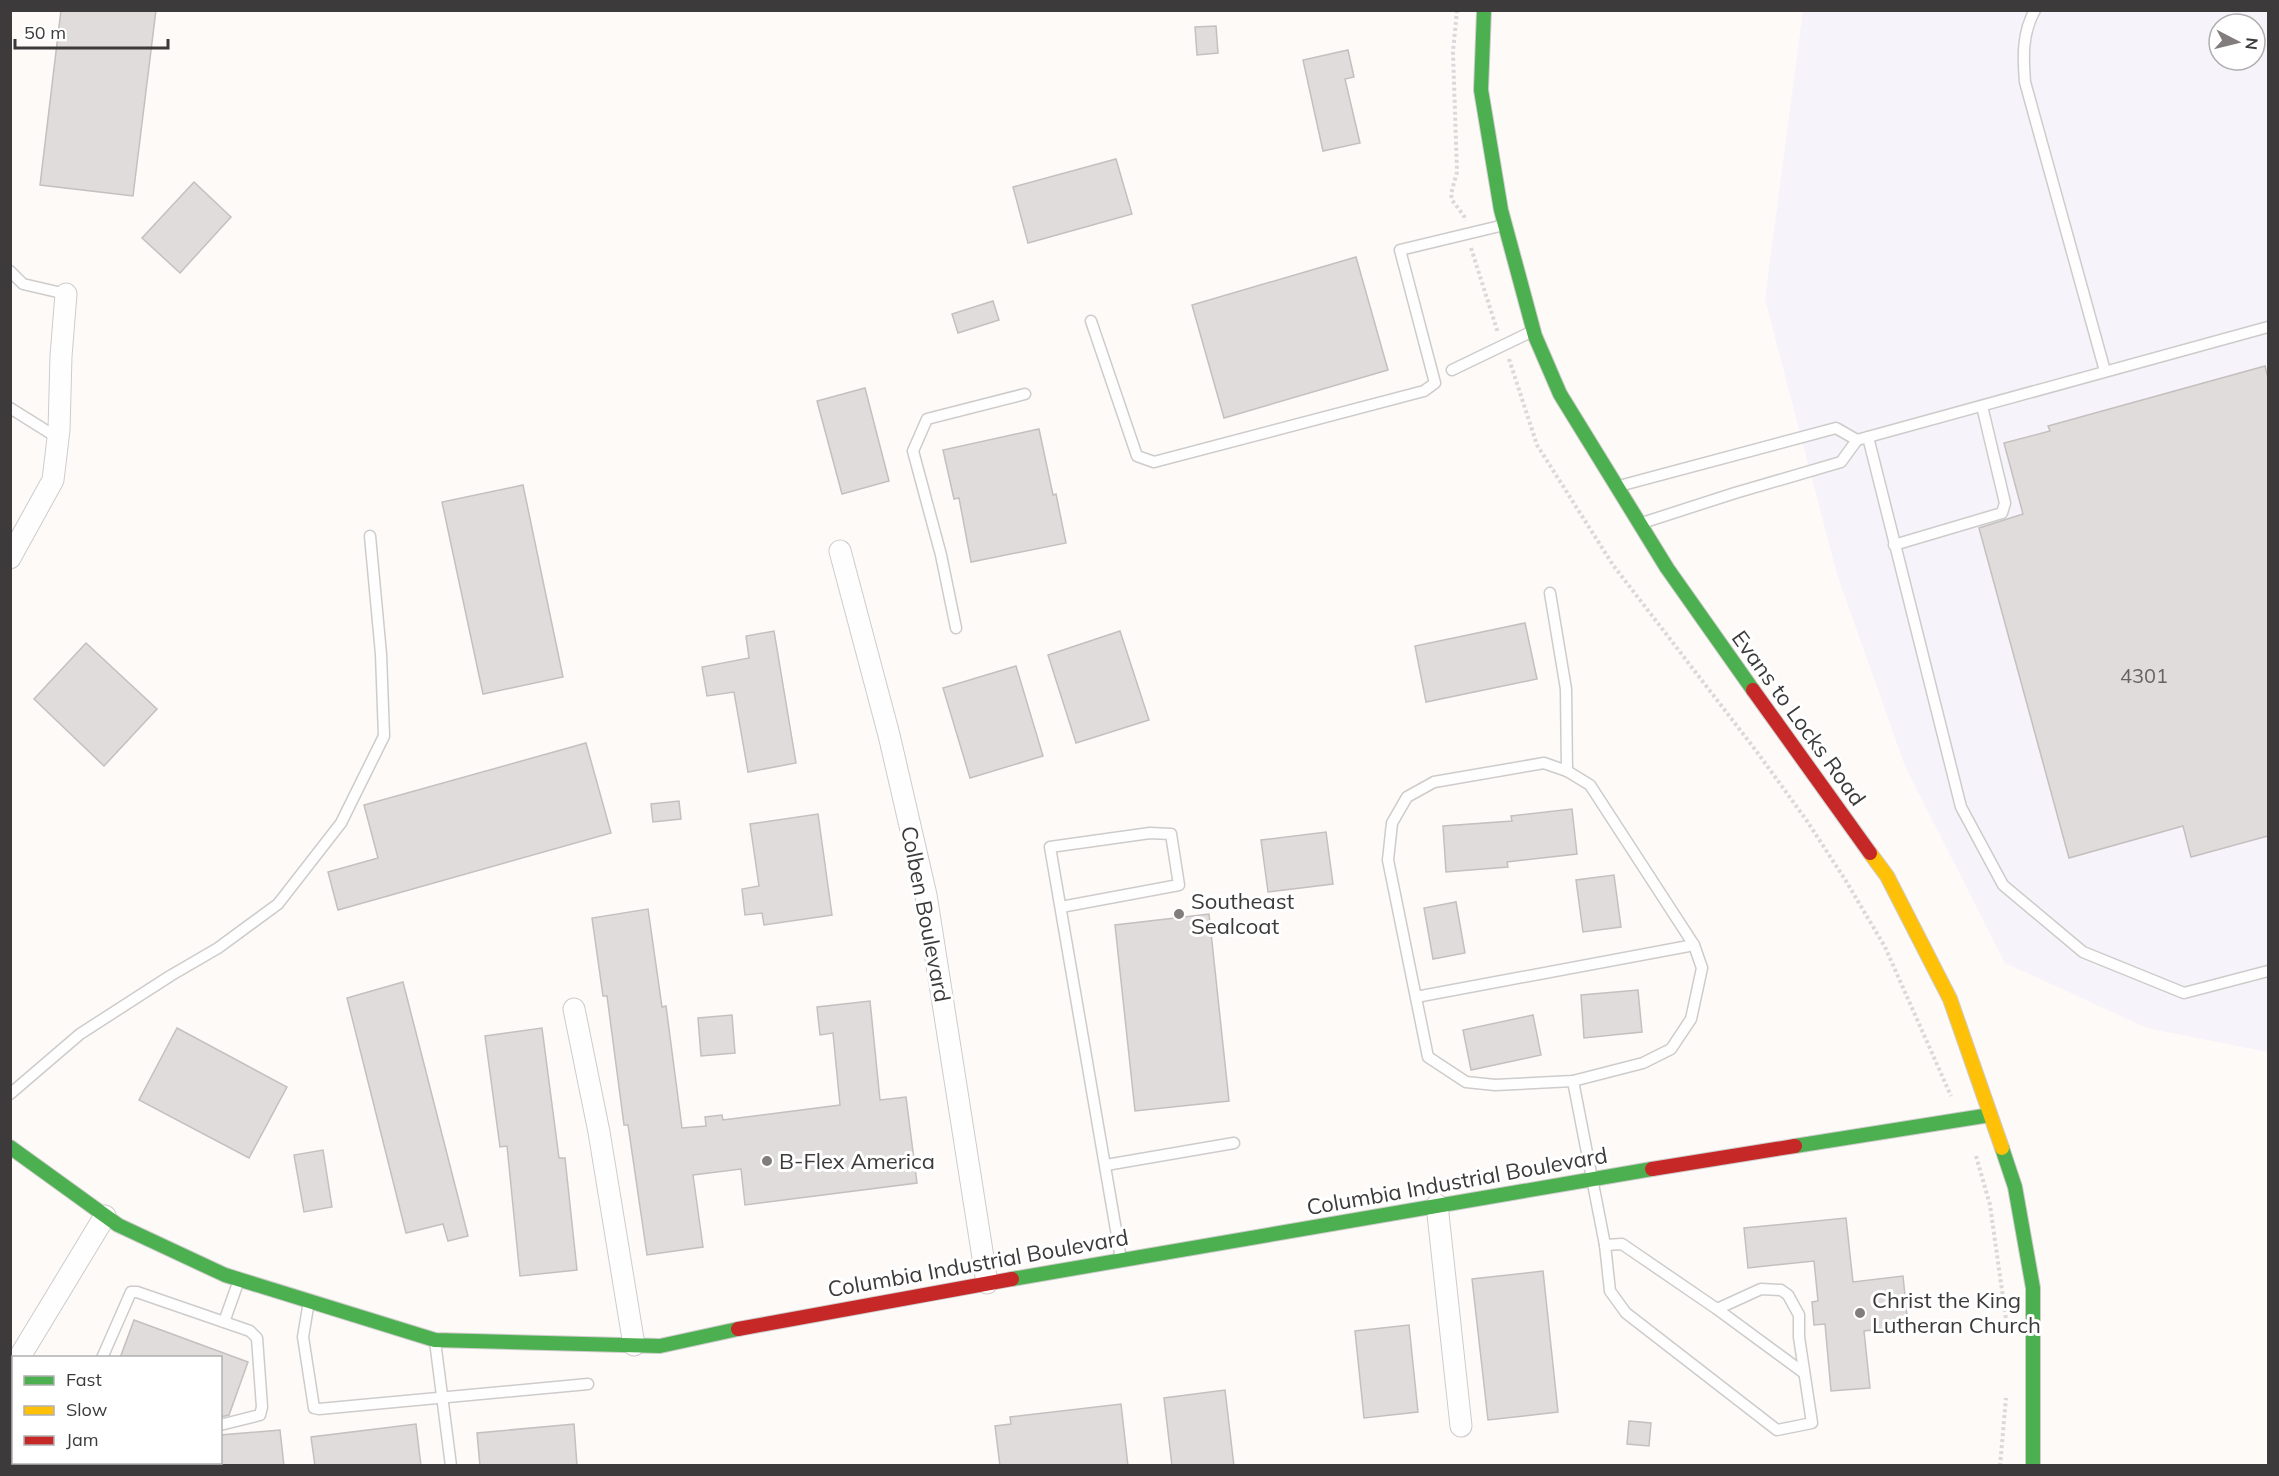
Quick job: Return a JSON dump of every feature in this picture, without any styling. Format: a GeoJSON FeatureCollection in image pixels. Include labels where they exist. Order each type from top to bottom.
{"type":"FeatureCollection","features":[{"type":"Feature","properties":{"kind":"street","name":"Evans to Locks Road"},"geometry":{"type":"LineString","coordinates":[[1484,10],[1481,90],[1504,225],[1534,330],[1560,393],[1667,568],[1769,714],[1887,876],[1950,999],[2015,1187],[2033,1288],[2033,1466]]}},
{"type":"Feature","properties":{"kind":"street"},"geometry":{"type":"LineString","coordinates":[[10,558],[53,480],[58,438],[66,294]]}},
{"type":"Feature","properties":{"kind":"street","name":"Colben Boulevard"},"geometry":{"type":"LineString","coordinates":[[840,551],[889,735],[926,895],[987,1283]]}},
{"type":"Feature","properties":{"kind":"street"},"geometry":{"type":"LineString","coordinates":[[574,1010],[599,1132],[634,1345]]}},
{"type":"Feature","properties":{"kind":"street","name":"Columbia Industrial Boulevard"},"geometry":{"type":"LineString","coordinates":[[10,1147],[118,1225],[239,1280],[435,1340],[660,1346],[768,1322],[1121,1259],[1592,1179],[1990,1115]]}},
{"type":"Feature","properties":{"kind":"street"},"geometry":{"type":"LineString","coordinates":[[1437,1205],[1461,1426]]}},
{"type":"Feature","properties":{"kind":"street"},"geometry":{"type":"LineString","coordinates":[[19,1356],[105,1216]]}},
{"type":"Feature","properties":{"kind":"lane"},"geometry":{"type":"LineString","coordinates":[[2035,10],[2030,20],[2023,51],[2025,82],[2105,371]]}},
{"type":"Feature","properties":{"kind":"lane"},"geometry":{"type":"LineString","coordinates":[[1091,321],[1137,456],[1154,462],[1424,391],[1435,383],[1400,250],[1504,225]]}},
{"type":"Feature","properties":{"kind":"lane"},"geometry":{"type":"LineString","coordinates":[[10,272],[23,284],[66,294]]}},
{"type":"Feature","properties":{"kind":"lane"},"geometry":{"type":"LineString","coordinates":[[1641,523],[1841,462],[1862,439],[2268,327]]}},
{"type":"Feature","properties":{"kind":"lane"},"geometry":{"type":"LineString","coordinates":[[1452,370],[1534,330]]}},
{"type":"Feature","properties":{"kind":"lane"},"geometry":{"type":"LineString","coordinates":[[956,628],[941,555],[913,451],[927,418],[1025,394]]}},
{"type":"Feature","properties":{"kind":"lane"},"geometry":{"type":"LineString","coordinates":[[1894,545],[2002,513],[2005,503],[1982,406]]}},
{"type":"Feature","properties":{"kind":"lane"},"geometry":{"type":"LineString","coordinates":[[10,408],[58,438]]}},
{"type":"Feature","properties":{"kind":"lane"},"geometry":{"type":"LineString","coordinates":[[1617,486],[1836,428],[1862,439]]}},
{"type":"Feature","properties":{"kind":"lane"},"geometry":{"type":"LineString","coordinates":[[1862,439],[1894,545],[1961,807],[2003,885],[2083,952],[2184,993],[2268,970]]}},
{"type":"Feature","properties":{"kind":"lane"},"geometry":{"type":"LineString","coordinates":[[10,1094],[80,1034],[218,948],[278,904],[341,823],[384,736],[381,654],[370,536]]}},
{"type":"Feature","properties":{"kind":"lane"},"geometry":{"type":"LineString","coordinates":[[1550,592],[1566,689],[1567,771]]}},
{"type":"Feature","properties":{"kind":"lane"},"geometry":{"type":"LineString","coordinates":[[1544,763],[1567,771],[1590,785],[1694,945],[1702,968],[1692,1019],[1671,1048],[1643,1064],[1573,1081],[1495,1085],[1466,1082],[1428,1057],[1388,860],[1392,824],[1407,798],[1434,782],[1544,763]]}},
{"type":"Feature","properties":{"kind":"lane"},"geometry":{"type":"LineString","coordinates":[[1060,907],[1179,885],[1171,834],[1150,833],[1050,847],[1060,907],[1106,1165],[1121,1259]]}},
{"type":"Feature","properties":{"kind":"lane"},"geometry":{"type":"LineString","coordinates":[[1416,997],[1694,945]]}},
{"type":"Feature","properties":{"kind":"lane"},"geometry":{"type":"LineString","coordinates":[[1573,1081],[1605,1245],[1611,1290],[1626,1312],[1778,1430],[1812,1423],[1804,1373],[1799,1315],[1794,1304],[1781,1290],[1761,1289],[1717,1309]]}},
{"type":"Feature","properties":{"kind":"lane"},"geometry":{"type":"LineString","coordinates":[[1106,1165],[1234,1143]]}},
{"type":"Feature","properties":{"kind":"lane"},"geometry":{"type":"LineString","coordinates":[[1605,1245],[1622,1244],[1717,1309],[1804,1373]]}},
{"type":"Feature","properties":{"kind":"lane"},"geometry":{"type":"LineString","coordinates":[[224,1322],[239,1280]]}},
{"type":"Feature","properties":{"kind":"lane"},"geometry":{"type":"LineString","coordinates":[[103,1356],[131,1292],[137,1292],[250,1331],[257,1338],[262,1407],[260,1414],[222,1424]]}},
{"type":"Feature","properties":{"kind":"lane"},"geometry":{"type":"LineString","coordinates":[[309,1301],[303,1337],[314,1408],[588,1384]]}},
{"type":"Feature","properties":{"kind":"lane"},"geometry":{"type":"LineString","coordinates":[[435,1340],[451,1466]]}},
{"type":"Feature","properties":{"kind":"path"},"geometry":{"type":"LineString","coordinates":[[1457,10],[1453,52],[1456,172],[1451,194],[1452,200],[1464,216]]}},
{"type":"Feature","properties":{"kind":"path"},"geometry":{"type":"LineString","coordinates":[[1472,249],[1496,326]]}},
{"type":"Feature","properties":{"kind":"path"},"geometry":{"type":"LineString","coordinates":[[1509,359],[1537,446],[1613,565],[1757,752],[1807,821],[1846,881],[1885,947],[1939,1065]]}},
{"type":"Feature","properties":{"kind":"path"},"geometry":{"type":"LineString","coordinates":[[1974,1149],[1990,1205],[2007,1327]]}},
{"type":"Feature","properties":{"kind":"path"},"geometry":{"type":"LineString","coordinates":[[2000,1466],[2006,1396]]}},
{"type":"Feature","properties":{"kind":"shaded area"},"geometry":{"type":"Polygon","coordinates":[[[1803,11],[2268,11],[2268,1052],[2147,1028],[2005,963],[1905,766],[1837,574],[1765,299],[1803,11]]]}},
{"type":"Feature","properties":{"kind":"building"},"geometry":{"type":"Polygon","coordinates":[[[61,10],[156,10],[133,196],[40,185],[61,10]]]}},
{"type":"Feature","properties":{"kind":"building"},"geometry":{"type":"Polygon","coordinates":[[[1216,26],[1218,53],[1197,55],[1195,27],[1216,26]]]}},
{"type":"Feature","properties":{"kind":"building"},"geometry":{"type":"Polygon","coordinates":[[[1348,50],[1354,77],[1345,79],[1360,143],[1323,151],[1303,60],[1348,50]]]}},
{"type":"Feature","properties":{"kind":"building"},"geometry":{"type":"Polygon","coordinates":[[[1116,159],[1132,214],[1028,243],[1013,187],[1116,159]]]}},
{"type":"Feature","properties":{"kind":"building"},"geometry":{"type":"Polygon","coordinates":[[[194,182],[231,217],[180,273],[142,238],[194,182]]]}},
{"type":"Feature","properties":{"kind":"building"},"geometry":{"type":"Polygon","coordinates":[[[1356,257],[1388,370],[1224,418],[1192,305],[1356,257]]]}},
{"type":"Feature","properties":{"kind":"building"},"geometry":{"type":"Polygon","coordinates":[[[993,301],[999,320],[958,333],[952,314],[993,301]]]}},
{"type":"Feature","properties":{"kind":"building"},"geometry":{"type":"Polygon","coordinates":[[[2265,366],[2268,378],[2268,836],[2191,857],[2183,826],[2069,858],[1979,528],[2023,514],[2004,443],[2050,431],[2048,426],[2265,366]]]}},
{"type":"Feature","properties":{"kind":"building"},"geometry":{"type":"Polygon","coordinates":[[[865,388],[889,481],[842,494],[817,401],[865,388]]]}},
{"type":"Feature","properties":{"kind":"building"},"geometry":{"type":"Polygon","coordinates":[[[1039,429],[1066,543],[971,562],[959,498],[954,499],[943,450],[1039,429]]]}},
{"type":"Feature","properties":{"kind":"building"},"geometry":{"type":"Polygon","coordinates":[[[523,485],[563,677],[483,694],[442,502],[523,485]]]}},
{"type":"Feature","properties":{"kind":"building"},"geometry":{"type":"Polygon","coordinates":[[[1525,623],[1537,679],[1426,702],[1415,646],[1525,623]]]}},
{"type":"Feature","properties":{"kind":"building"},"geometry":{"type":"Polygon","coordinates":[[[774,631],[796,763],[748,772],[734,692],[707,696],[702,667],[749,658],[746,636],[774,631]]]}},
{"type":"Feature","properties":{"kind":"building"},"geometry":{"type":"Polygon","coordinates":[[[1120,631],[1149,720],[1076,743],[1048,655],[1120,631]]]}},
{"type":"Feature","properties":{"kind":"building"},"geometry":{"type":"Polygon","coordinates":[[[86,643],[157,709],[104,766],[34,699],[86,643]]]}},
{"type":"Feature","properties":{"kind":"building"},"geometry":{"type":"Polygon","coordinates":[[[1016,666],[1043,756],[970,778],[943,688],[1016,666]]]}},
{"type":"Feature","properties":{"kind":"building"},"geometry":{"type":"Polygon","coordinates":[[[586,743],[611,833],[338,910],[328,872],[378,858],[364,805],[586,743]]]}},
{"type":"Feature","properties":{"kind":"building"},"geometry":{"type":"Polygon","coordinates":[[[679,801],[681,819],[653,822],[651,804],[679,801]]]}},
{"type":"Feature","properties":{"kind":"building"},"geometry":{"type":"Polygon","coordinates":[[[1572,809],[1577,854],[1507,862],[1508,867],[1446,872],[1443,826],[1512,821],[1511,816],[1572,809]]]}},
{"type":"Feature","properties":{"kind":"building"},"geometry":{"type":"Polygon","coordinates":[[[818,814],[832,915],[764,925],[762,913],[745,915],[742,889],[759,886],[750,824],[818,814]]]}},
{"type":"Feature","properties":{"kind":"building"},"geometry":{"type":"Polygon","coordinates":[[[1326,832],[1333,884],[1268,892],[1261,840],[1326,832]]]}},
{"type":"Feature","properties":{"kind":"building"},"geometry":{"type":"Polygon","coordinates":[[[1614,875],[1621,927],[1583,932],[1576,880],[1614,875]]]}},
{"type":"Feature","properties":{"kind":"building"},"geometry":{"type":"Polygon","coordinates":[[[1456,902],[1465,953],[1433,959],[1424,908],[1456,902]]]}},
{"type":"Feature","properties":{"kind":"building"},"geometry":{"type":"Polygon","coordinates":[[[648,909],[662,1007],[666,1006],[682,1128],[706,1126],[705,1117],[722,1115],[723,1120],[840,1105],[833,1033],[820,1035],[817,1007],[870,1001],[880,1100],[906,1097],[917,1183],[745,1205],[741,1169],[693,1175],[703,1247],[647,1255],[628,1125],[624,1125],[607,996],[603,996],[592,918],[648,909]]]}},
{"type":"Feature","properties":{"kind":"building"},"geometry":{"type":"Polygon","coordinates":[[[1209,914],[1229,1101],[1135,1111],[1115,925],[1209,914]]]}},
{"type":"Feature","properties":{"kind":"building"},"geometry":{"type":"Polygon","coordinates":[[[403,982],[468,1236],[448,1241],[443,1224],[406,1233],[347,998],[403,982]]]}},
{"type":"Feature","properties":{"kind":"building"},"geometry":{"type":"Polygon","coordinates":[[[1638,990],[1642,1032],[1584,1038],[1581,995],[1638,990]]]}},
{"type":"Feature","properties":{"kind":"building"},"geometry":{"type":"Polygon","coordinates":[[[732,1015],[735,1053],[701,1056],[698,1018],[732,1015]]]}},
{"type":"Feature","properties":{"kind":"building"},"geometry":{"type":"Polygon","coordinates":[[[1533,1015],[1541,1055],[1471,1070],[1463,1030],[1533,1015]]]}},
{"type":"Feature","properties":{"kind":"building"},"geometry":{"type":"Polygon","coordinates":[[[177,1028],[287,1087],[249,1158],[139,1100],[177,1028]]]}},
{"type":"Feature","properties":{"kind":"building"},"geometry":{"type":"Polygon","coordinates":[[[542,1028],[559,1158],[565,1158],[577,1270],[520,1276],[507,1146],[500,1147],[485,1036],[542,1028]]]}},
{"type":"Feature","properties":{"kind":"building"},"geometry":{"type":"Polygon","coordinates":[[[323,1150],[332,1207],[304,1212],[294,1155],[323,1150]]]}},
{"type":"Feature","properties":{"kind":"building","name":"Christ the King Lutheran Church"},"geometry":{"type":"Polygon","coordinates":[[[1846,1218],[1853,1282],[1903,1276],[1908,1326],[1864,1331],[1870,1388],[1831,1391],[1825,1324],[1814,1325],[1812,1302],[1818,1301],[1814,1261],[1748,1268],[1744,1228],[1846,1218]]]}},
{"type":"Feature","properties":{"kind":"building"},"geometry":{"type":"Polygon","coordinates":[[[1543,1271],[1558,1412],[1488,1420],[1472,1279],[1543,1271]]]}},
{"type":"Feature","properties":{"kind":"building"},"geometry":{"type":"Polygon","coordinates":[[[134,1320],[248,1362],[229,1415],[222,1417],[222,1356],[121,1356],[134,1320]]]}},
{"type":"Feature","properties":{"kind":"building"},"geometry":{"type":"Polygon","coordinates":[[[1409,1325],[1418,1412],[1364,1418],[1355,1331],[1409,1325]]]}},
{"type":"Feature","properties":{"kind":"building"},"geometry":{"type":"Polygon","coordinates":[[[1225,1390],[1234,1466],[1172,1466],[1164,1398],[1225,1390]]]}},
{"type":"Feature","properties":{"kind":"building"},"geometry":{"type":"Polygon","coordinates":[[[1121,1404],[1128,1466],[1000,1466],[995,1426],[1011,1424],[1010,1417],[1121,1404]]]}},
{"type":"Feature","properties":{"kind":"building"},"geometry":{"type":"Polygon","coordinates":[[[1629,1421],[1651,1423],[1649,1446],[1627,1444],[1629,1421]]]}},
{"type":"Feature","properties":{"kind":"building"},"geometry":{"type":"Polygon","coordinates":[[[416,1424],[421,1466],[315,1466],[311,1437],[416,1424]]]}},
{"type":"Feature","properties":{"kind":"building"},"geometry":{"type":"Polygon","coordinates":[[[574,1424],[577,1466],[480,1466],[477,1433],[574,1424]]]}},
{"type":"Feature","properties":{"kind":"building"},"geometry":{"type":"Polygon","coordinates":[[[280,1430],[284,1466],[221,1466],[222,1435],[280,1430]]]}},
{"type":"Feature","properties":{"kind":"traffic: fast"},"geometry":{"type":"LineString","coordinates":[[1484,10],[1481,90],[1501,210],[1535,336],[1560,394],[1667,568],[1753,690]]}},
{"type":"Feature","properties":{"kind":"traffic: fast"},"geometry":{"type":"LineString","coordinates":[[1795,1146],[1990,1115]]}},
{"type":"Feature","properties":{"kind":"traffic: fast"},"geometry":{"type":"LineString","coordinates":[[10,1147],[118,1225],[225,1275],[435,1340],[660,1346],[738,1329]]}},
{"type":"Feature","properties":{"kind":"traffic: fast"},"geometry":{"type":"LineString","coordinates":[[2002,1148],[2015,1187],[2033,1288],[2033,1466]]}},
{"type":"Feature","properties":{"kind":"traffic: fast"},"geometry":{"type":"LineString","coordinates":[[1012,1279],[1652,1169]]}},
{"type":"Feature","properties":{"kind":"traffic: slow"},"geometry":{"type":"LineString","coordinates":[[1870,853],[1887,876],[1950,999],[2002,1148]]}},
{"type":"Feature","properties":{"kind":"traffic: jam"},"geometry":{"type":"LineString","coordinates":[[1753,690],[1870,853]]}},
{"type":"Feature","properties":{"kind":"traffic: jam"},"geometry":{"type":"LineString","coordinates":[[1652,1169],[1795,1146]]}},
{"type":"Feature","properties":{"kind":"traffic: jam"},"geometry":{"type":"LineString","coordinates":[[738,1329],[1012,1279]]}},
{"type":"Feature","properties":{"kind":"place","name":"Southeast Sealcoat"},"geometry":{"type":"Point","coordinates":[1179,914]}},
{"type":"Feature","properties":{"kind":"place","name":"B-Flex America"},"geometry":{"type":"Point","coordinates":[767,1161]}},
{"type":"Feature","properties":{"kind":"place","name":"Christ the King Lutheran Church"},"geometry":{"type":"Point","coordinates":[1860,1313]}}]}
